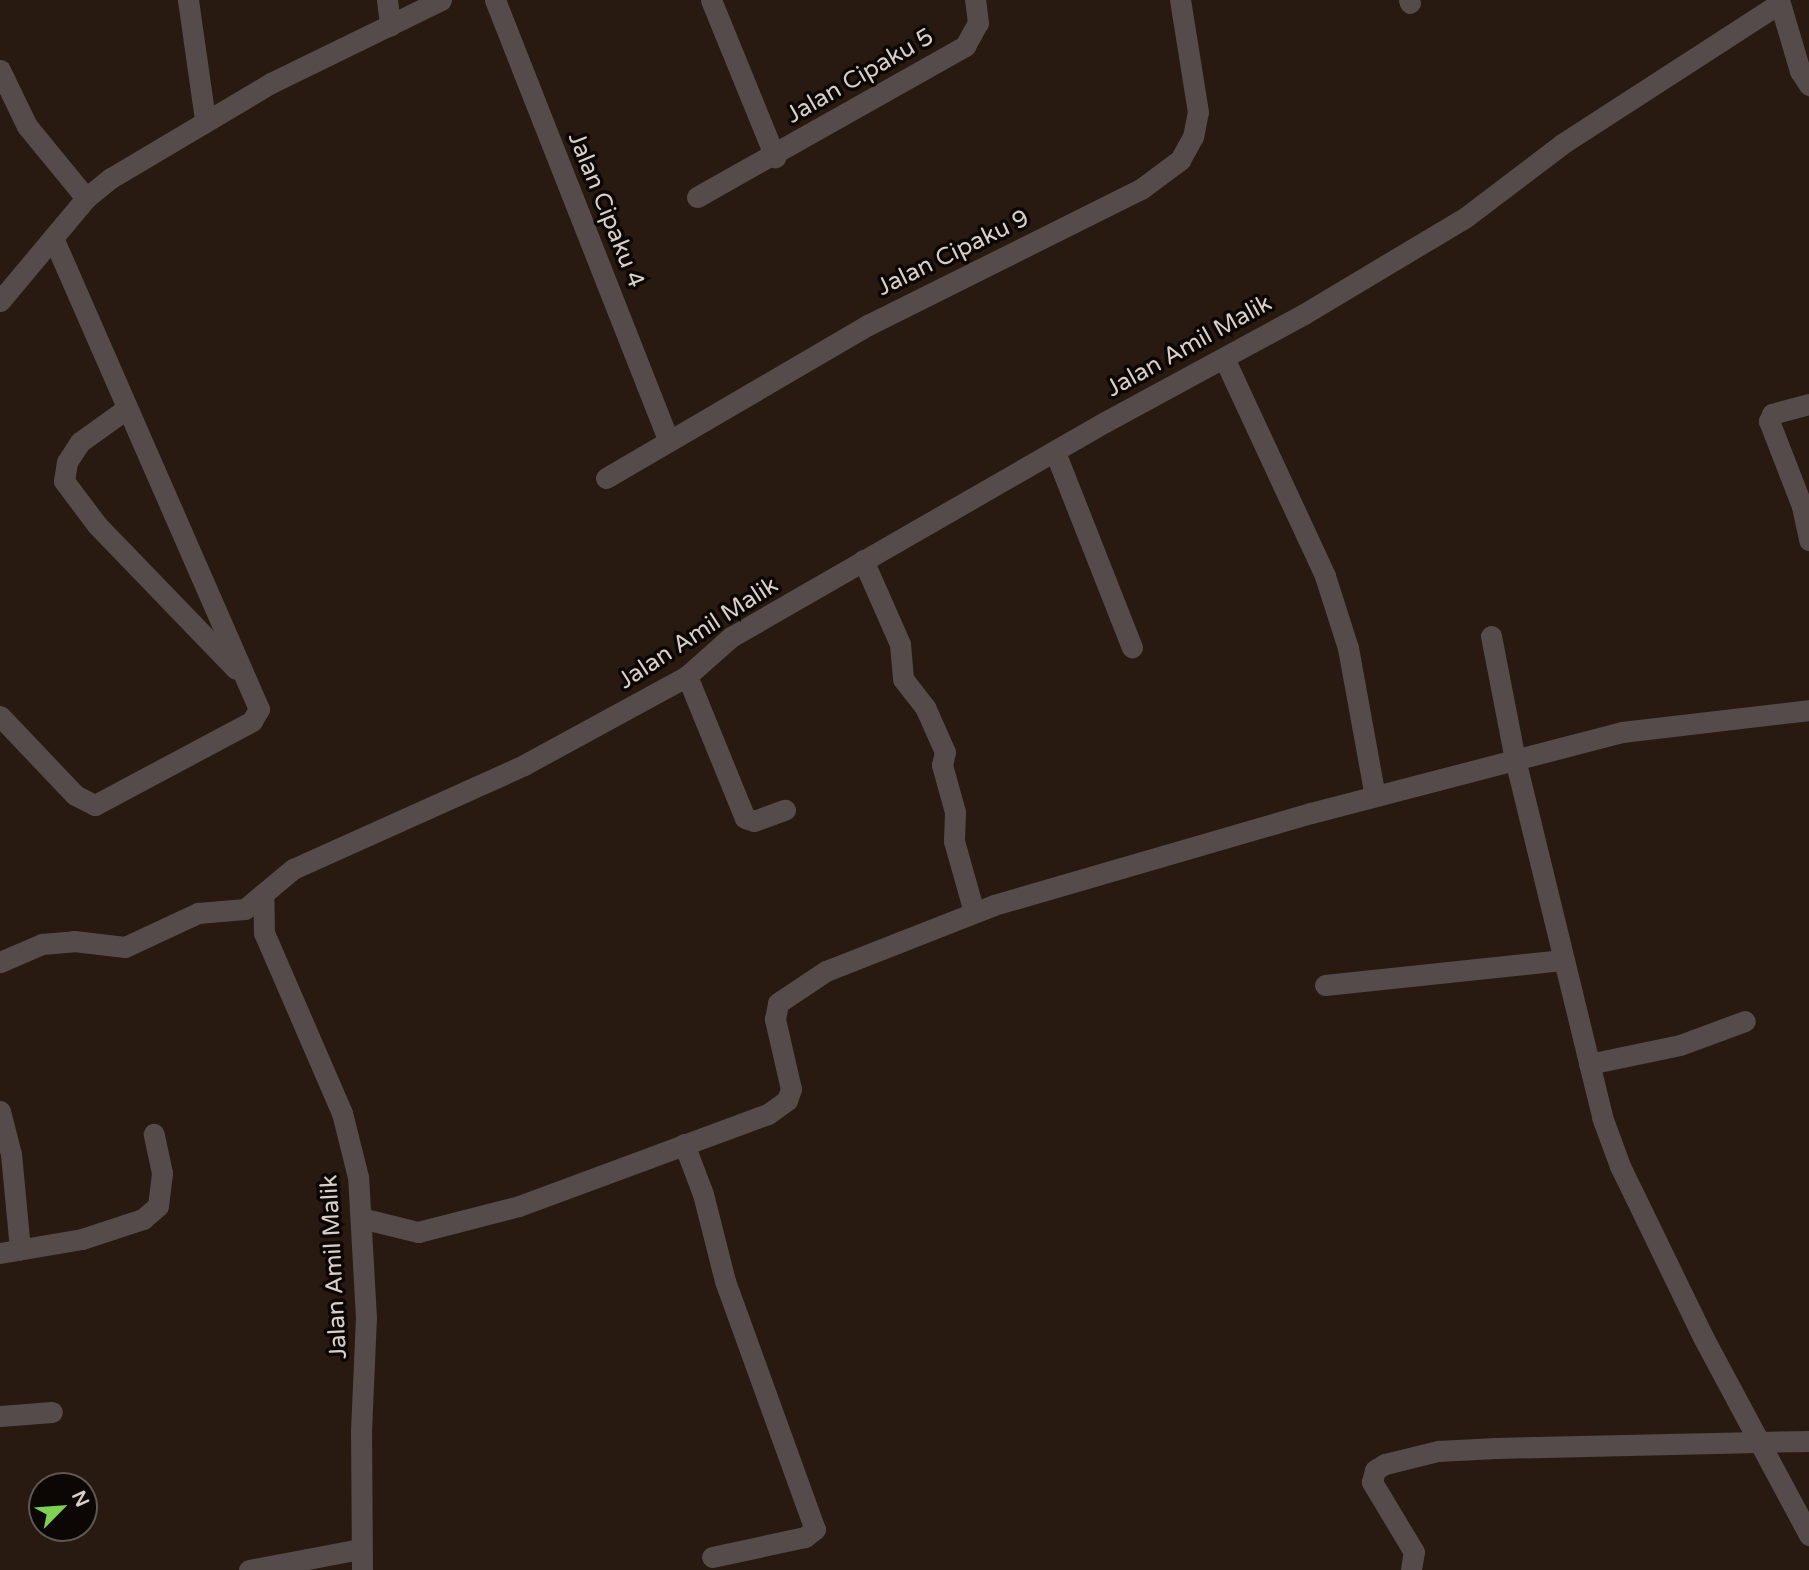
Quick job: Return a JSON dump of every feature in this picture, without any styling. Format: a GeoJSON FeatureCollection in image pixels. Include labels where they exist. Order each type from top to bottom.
{"type":"FeatureCollection","features":[{"type":"Feature","properties":{"kind":"street"},"geometry":{"type":"LineString","coordinates":[[188,0],[205,120]]}},
{"type":"Feature","properties":{"kind":"street"},"geometry":{"type":"LineString","coordinates":[[387,0],[390,26]]}},
{"type":"Feature","properties":{"kind":"street"},"geometry":{"type":"LineString","coordinates":[[0,301],[54,240],[86,198],[205,120],[441,0]]}},
{"type":"Feature","properties":{"kind":"street","name":"Jalan Cipaku 4"},"geometry":{"type":"LineString","coordinates":[[495,0],[668,440]]}},
{"type":"Feature","properties":{"kind":"street","name":"Jalan Cipaku 5"},"geometry":{"type":"LineString","coordinates":[[711,0],[775,156]]}},
{"type":"Feature","properties":{"kind":"street","name":"Jalan Cipaku 5"},"geometry":{"type":"LineString","coordinates":[[697,197],[775,156],[965,46],[978,23],[975,0]]}},
{"type":"Feature","properties":{"kind":"street","name":"Jalan Cipaku 9"},"geometry":{"type":"LineString","coordinates":[[606,478],[868,325],[1142,189],[1180,160],[1193,137],[1198,112],[1180,0]]}},
{"type":"Feature","properties":{"kind":"street"},"geometry":{"type":"LineString","coordinates":[[1778,2],[1800,71],[1809,85]]}},
{"type":"Feature","properties":{"kind":"street","name":"Jalan Amil Malik"},"geometry":{"type":"LineString","coordinates":[[361,1559],[366,1318],[358,1177],[342,1113],[264,933],[263,894],[292,869],[524,765],[687,676],[732,637],[863,560],[1224,358],[1466,216],[1562,144],[1778,2]]}},
{"type":"Feature","properties":{"kind":"street"},"geometry":{"type":"LineString","coordinates":[[0,70],[27,126],[86,198]]}},
{"type":"Feature","properties":{"kind":"street"},"geometry":{"type":"LineString","coordinates":[[0,716],[75,795],[95,805],[252,721],[259,709],[54,240]]}},
{"type":"Feature","properties":{"kind":"street"},"geometry":{"type":"LineString","coordinates":[[1224,358],[1325,576],[1348,648],[1375,796]]}},
{"type":"Feature","properties":{"kind":"street"},"geometry":{"type":"LineString","coordinates":[[1809,404],[1772,414],[1769,421],[1802,506],[1809,540]]}},
{"type":"Feature","properties":{"kind":"street"},"geometry":{"type":"LineString","coordinates":[[127,409],[80,442],[67,462],[64,481],[97,525],[246,679]]}},
{"type":"Feature","properties":{"kind":"street"},"geometry":{"type":"LineString","coordinates":[[1055,452],[1132,647]]}},
{"type":"Feature","properties":{"kind":"street"},"geometry":{"type":"LineString","coordinates":[[863,560],[900,644],[903,679],[925,707],[945,752],[942,761],[953,799],[954,841],[974,912]]}},
{"type":"Feature","properties":{"kind":"street"},"geometry":{"type":"LineString","coordinates":[[1491,636],[1515,759],[1589,1063],[1620,1166],[1755,1441],[1809,1535]]}},
{"type":"Feature","properties":{"kind":"street"},"geometry":{"type":"LineString","coordinates":[[687,676],[745,818],[754,821],[785,810]]}},
{"type":"Feature","properties":{"kind":"street"},"geometry":{"type":"LineString","coordinates":[[361,1218],[418,1232],[519,1206],[768,1114],[786,1100],[790,1089],[775,1019],[778,1003],[827,971],[974,912],[1375,796],[1622,732],[1809,710]]}},
{"type":"Feature","properties":{"kind":"street"},"geometry":{"type":"LineString","coordinates":[[0,962],[42,944],[74,942],[125,947],[198,914],[245,909],[263,894]]}},
{"type":"Feature","properties":{"kind":"street"},"geometry":{"type":"LineString","coordinates":[[1325,985],[1564,960]]}},
{"type":"Feature","properties":{"kind":"street"},"geometry":{"type":"LineString","coordinates":[[1589,1063],[1680,1045],[1745,1021]]}},
{"type":"Feature","properties":{"kind":"street"},"geometry":{"type":"LineString","coordinates":[[0,1111],[11,1154],[10,1251],[116,1229],[143,1219],[158,1206],[162,1173],[154,1134]]}},
{"type":"Feature","properties":{"kind":"street"},"geometry":{"type":"LineString","coordinates":[[684,1144],[703,1194],[725,1281],[815,1530],[805,1537],[712,1557]]}},
{"type":"Feature","properties":{"kind":"street"},"geometry":{"type":"LineString","coordinates":[[0,1416],[52,1412]]}},
{"type":"Feature","properties":{"kind":"street"},"geometry":{"type":"LineString","coordinates":[[1411,1570],[1414,1552],[1371,1482],[1375,1470],[1385,1464],[1438,1451],[1809,1441]]}},
{"type":"Feature","properties":{"kind":"street"},"geometry":{"type":"LineString","coordinates":[[249,1570],[361,1559]]}}]}
